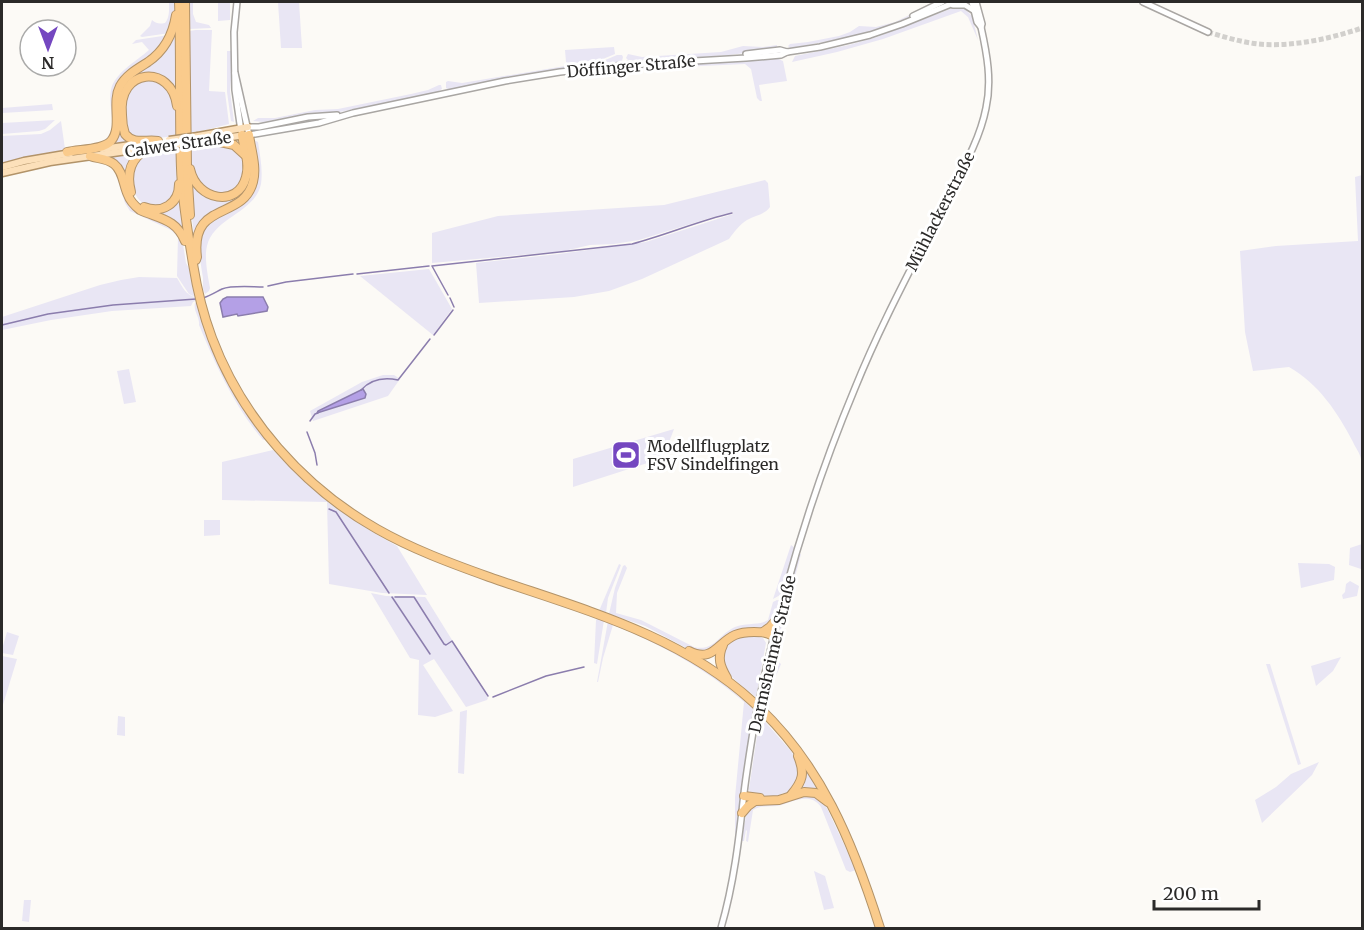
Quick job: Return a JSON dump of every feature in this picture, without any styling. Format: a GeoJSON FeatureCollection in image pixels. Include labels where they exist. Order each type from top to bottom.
{"type":"FeatureCollection","features":[{"type":"Feature","properties":{"kind":"highway"},"geometry":{"type":"LineString","coordinates":[[178,2],[190,220],[200,290],[203,305],[229,375],[256,419],[286,457],[320,490],[363,521],[443,560],[636,629],[676,648],[730,682],[770,717],[816,777],[834,807],[859,865],[880,928]]}},
{"type":"Feature","properties":{"kind":"highway"},"geometry":{"type":"LineString","coordinates":[[67,152],[103,146],[111,141],[116,129],[115,101],[118,90],[129,75],[154,57],[163,47],[173,27],[178,2]]}},
{"type":"Feature","properties":{"kind":"highway"},"geometry":{"type":"LineString","coordinates":[[185,2],[181,165],[194,272]]}},
{"type":"Feature","properties":{"kind":"highway"},"geometry":{"type":"LineString","coordinates":[[158,141],[134,141],[125,134],[121,100],[129,85],[139,79],[157,78],[164,82],[174,94],[183,124],[189,132],[191,175],[206,193],[220,197],[229,195],[244,183],[247,174],[245,132]]}},
{"type":"Feature","properties":{"kind":"highway"},"geometry":{"type":"LineString","coordinates":[[196,260],[196,239],[203,223],[246,195],[253,182],[255,171],[245,132]]}},
{"type":"Feature","properties":{"kind":"highway"},"geometry":{"type":"LineString","coordinates":[[211,140],[234,145],[246,156]]}},
{"type":"Feature","properties":{"kind":"highway"},"geometry":{"type":"LineString","coordinates":[[147,149],[135,158],[129,177],[132,194],[145,208],[160,209],[175,201],[179,190],[178,171],[181,165]]}},
{"type":"Feature","properties":{"kind":"highway"},"geometry":{"type":"LineString","coordinates":[[90,156],[106,159],[117,166],[127,194],[136,206],[178,227],[185,240],[200,290]]}},
{"type":"Feature","properties":{"kind":"highway"},"geometry":{"type":"LineString","coordinates":[[676,648],[699,655],[711,653],[731,637],[759,632],[770,627],[778,618]]}},
{"type":"Feature","properties":{"kind":"highway"},"geometry":{"type":"LineString","coordinates":[[759,632],[773,638]]}},
{"type":"Feature","properties":{"kind":"highway"},"geometry":{"type":"LineString","coordinates":[[724,643],[719,661],[730,682]]}},
{"type":"Feature","properties":{"kind":"highway"},"geometry":{"type":"LineString","coordinates":[[791,795],[802,776],[802,765],[796,749]]}},
{"type":"Feature","properties":{"kind":"highway"},"geometry":{"type":"LineString","coordinates":[[744,797],[755,801],[776,800],[804,792],[816,793],[834,807]]}},
{"type":"Feature","properties":{"kind":"highway"},"geometry":{"type":"LineString","coordinates":[[744,797],[765,800]]}},
{"type":"Feature","properties":{"kind":"highway"},"geometry":{"type":"LineString","coordinates":[[742,813],[755,801]]}},
{"type":"Feature","properties":{"kind":"main road","name":"Calwer Straße"},"geometry":{"type":"LineString","coordinates":[[2,167],[67,152],[245,132]]}},
{"type":"Feature","properties":{"kind":"main road","name":"Calwer Straße"},"geometry":{"type":"LineString","coordinates":[[198,139],[211,140],[245,132]]}},
{"type":"Feature","properties":{"kind":"main road","name":"Calwer Straße"},"geometry":{"type":"LineString","coordinates":[[2,173],[50,162],[147,149],[169,142]]}},
{"type":"Feature","properties":{"kind":"street"},"geometry":{"type":"LineString","coordinates":[[237,2],[234,24],[235,90],[245,132]]}},
{"type":"Feature","properties":{"kind":"street","name":"Döffinger Straße"},"geometry":{"type":"LineString","coordinates":[[908,21],[913,16],[942,2]]}},
{"type":"Feature","properties":{"kind":"street","name":"Döffinger Straße"},"geometry":{"type":"LineString","coordinates":[[547,74],[626,65],[781,55],[854,39],[956,2]]}},
{"type":"Feature","properties":{"kind":"street","name":"Mühlackerstraße"},"geometry":{"type":"LineString","coordinates":[[855,387],[884,322],[972,149],[985,114],[987,56],[976,2]]}},
{"type":"Feature","properties":{"kind":"street"},"geometry":{"type":"LineString","coordinates":[[1143,2],[1208,32]]}},
{"type":"Feature","properties":{"kind":"street"},"geometry":{"type":"LineString","coordinates":[[949,5],[965,5],[976,11]]}},
{"type":"Feature","properties":{"kind":"street","name":"Calwer Straße"},"geometry":{"type":"LineString","coordinates":[[245,132],[319,123],[353,113],[547,74]]}},
{"type":"Feature","properties":{"kind":"street","name":"Darmsheimer Straße"},"geometry":{"type":"LineString","coordinates":[[721,928],[734,875],[755,720],[773,638],[808,513],[855,387]]}},
{"type":"Feature","properties":{"kind":"shaded area"},"geometry":{"type":"Polygon","coordinates":[[[169,2],[175,2],[170,33],[140,36],[150,26],[152,20],[158,23],[167,21],[169,2]]]}},
{"type":"Feature","properties":{"kind":"shaded area"},"geometry":{"type":"Polygon","coordinates":[[[189,2],[193,2],[196,22],[209,25],[211,28],[189,29],[189,2]]]}},
{"type":"Feature","properties":{"kind":"shaded area"},"geometry":{"type":"Polygon","coordinates":[[[218,2],[230,2],[230,20],[218,21],[218,2]]]}},
{"type":"Feature","properties":{"kind":"shaded area"},"geometry":{"type":"Polygon","coordinates":[[[278,2],[299,2],[302,48],[281,48],[278,2]]]}},
{"type":"Feature","properties":{"kind":"shaded area"},"geometry":{"type":"Polygon","coordinates":[[[937,2],[904,19],[876,29],[819,43],[790,48],[788,46],[839,36],[859,26],[876,27],[895,22],[937,2]]]}},
{"type":"Feature","properties":{"kind":"shaded area"},"geometry":{"type":"Polygon","coordinates":[[[958,6],[965,7],[972,16],[978,40],[968,17],[961,11],[883,39],[792,62],[795,56],[877,37],[958,6]]]}},
{"type":"Feature","properties":{"kind":"shaded area"},"geometry":{"type":"Polygon","coordinates":[[[175,30],[177,94],[167,81],[158,77],[144,76],[131,81],[121,92],[119,107],[122,132],[132,142],[116,144],[112,141],[118,126],[118,98],[120,90],[127,79],[161,54],[175,30]]]}},
{"type":"Feature","properties":{"kind":"shaded area"},"geometry":{"type":"Polygon","coordinates":[[[212,30],[209,91],[225,92],[229,124],[190,134],[189,31],[212,30]]]}},
{"type":"Feature","properties":{"kind":"shaded area"},"geometry":{"type":"Polygon","coordinates":[[[169,35],[162,47],[122,79],[111,137],[103,145],[2,164],[2,136],[41,134],[61,121],[65,149],[101,142],[107,138],[112,126],[110,97],[113,84],[121,73],[149,50],[142,42],[132,44],[136,40],[169,35]]]}},
{"type":"Feature","properties":{"kind":"shaded area"},"geometry":{"type":"Polygon","coordinates":[[[777,45],[777,49],[729,55],[643,61],[629,61],[626,58],[628,54],[642,57],[721,52],[743,46],[777,45]]]}},
{"type":"Feature","properties":{"kind":"shaded area"},"geometry":{"type":"Polygon","coordinates":[[[614,47],[615,54],[603,59],[568,64],[566,62],[565,50],[614,47]]]}},
{"type":"Feature","properties":{"kind":"shaded area"},"geometry":{"type":"Polygon","coordinates":[[[227,51],[232,51],[230,91],[234,122],[231,121],[227,92],[227,51]]]}},
{"type":"Feature","properties":{"kind":"shaded area"},"geometry":{"type":"Polygon","coordinates":[[[622,55],[622,61],[543,72],[449,90],[446,88],[448,81],[462,83],[603,61],[622,55]]]}},
{"type":"Feature","properties":{"kind":"shaded area"},"geometry":{"type":"Polygon","coordinates":[[[776,58],[783,61],[787,81],[759,85],[762,101],[757,98],[751,69],[745,64],[631,71],[630,68],[776,58]]]}},
{"type":"Feature","properties":{"kind":"shaded area"},"geometry":{"type":"Polygon","coordinates":[[[152,79],[165,85],[176,104],[176,136],[139,140],[127,133],[122,102],[136,82],[152,79]]]}},
{"type":"Feature","properties":{"kind":"shaded area"},"geometry":{"type":"Polygon","coordinates":[[[439,85],[442,89],[437,92],[340,112],[310,113],[263,122],[253,121],[258,118],[275,118],[315,110],[338,109],[428,90],[439,85]]]}},
{"type":"Feature","properties":{"kind":"shaded area"},"geometry":{"type":"Polygon","coordinates":[[[52,104],[53,110],[2,113],[2,108],[52,104]]]}},
{"type":"Feature","properties":{"kind":"shaded area"},"geometry":{"type":"Polygon","coordinates":[[[55,120],[39,131],[2,134],[2,123],[55,120]]]}},
{"type":"Feature","properties":{"kind":"shaded area"},"geometry":{"type":"Polygon","coordinates":[[[254,140],[258,142],[261,184],[251,202],[211,236],[206,256],[210,288],[205,294],[198,247],[205,224],[250,196],[254,190],[256,176],[254,140]]]}},
{"type":"Feature","properties":{"kind":"shaded area"},"geometry":{"type":"Polygon","coordinates":[[[230,145],[236,151],[245,165],[238,189],[222,195],[206,192],[194,175],[191,162],[191,147],[230,145]]]}},
{"type":"Feature","properties":{"kind":"shaded area"},"geometry":{"type":"Polygon","coordinates":[[[176,149],[177,189],[168,205],[148,206],[139,199],[134,188],[135,166],[143,154],[150,151],[176,149]]]}},
{"type":"Feature","properties":{"kind":"shaded area"},"geometry":{"type":"Polygon","coordinates":[[[135,153],[127,170],[128,189],[142,208],[135,203],[129,194],[120,169],[105,157],[135,153]]]}},
{"type":"Feature","properties":{"kind":"shaded area"},"geometry":{"type":"Polygon","coordinates":[[[117,170],[126,197],[168,223],[182,238],[186,263],[196,296],[189,294],[177,276],[178,237],[171,230],[130,211],[125,203],[115,171],[117,170]]]}},
{"type":"Feature","properties":{"kind":"shaded area"},"geometry":{"type":"Polygon","coordinates":[[[251,173],[249,184],[242,196],[214,214],[194,236],[191,178],[194,184],[226,198],[251,173]]]}},
{"type":"Feature","properties":{"kind":"shaded area"},"geometry":{"type":"Polygon","coordinates":[[[1362,175],[1362,464],[1347,431],[1334,410],[1309,381],[1289,367],[1253,371],[1245,332],[1240,251],[1276,246],[1358,241],[1355,177],[1362,175]]]}},
{"type":"Feature","properties":{"kind":"shaded area"},"geometry":{"type":"Polygon","coordinates":[[[765,180],[768,183],[770,207],[744,222],[729,239],[642,279],[609,291],[574,297],[479,303],[476,263],[646,242],[733,214],[733,212],[639,240],[590,245],[564,251],[432,263],[432,233],[498,216],[664,205],[765,180]]]}},
{"type":"Feature","properties":{"kind":"shaded area"},"geometry":{"type":"Polygon","coordinates":[[[180,198],[184,232],[175,223],[152,212],[160,212],[171,207],[180,198]]]}},
{"type":"Feature","properties":{"kind":"shaded area"},"geometry":{"type":"Polygon","coordinates":[[[429,269],[452,309],[433,335],[360,276],[429,269]]]}},
{"type":"Feature","properties":{"kind":"shaded area"},"geometry":{"type":"Polygon","coordinates":[[[139,277],[177,278],[187,293],[196,297],[197,300],[191,306],[112,311],[2,330],[2,317],[100,285],[139,277]]]}},
{"type":"Feature","properties":{"kind":"shaded area"},"geometry":{"type":"Polygon","coordinates":[[[227,297],[263,297],[268,307],[267,311],[223,317],[220,303],[227,297]]]}},
{"type":"Feature","properties":{"kind":"shaded area"},"geometry":{"type":"Polygon","coordinates":[[[197,302],[222,371],[267,439],[263,440],[253,427],[227,385],[199,325],[195,306],[197,302]]]}},
{"type":"Feature","properties":{"kind":"shaded area"},"geometry":{"type":"Polygon","coordinates":[[[129,369],[136,402],[124,404],[117,371],[129,369]]]}},
{"type":"Feature","properties":{"kind":"shaded area"},"geometry":{"type":"Polygon","coordinates":[[[383,375],[394,375],[400,379],[388,396],[313,421],[310,411],[362,382],[383,375]]]}},
{"type":"Feature","properties":{"kind":"shaded area"},"geometry":{"type":"Polygon","coordinates":[[[363,389],[366,394],[365,398],[317,413],[318,411],[363,389]]]}},
{"type":"Feature","properties":{"kind":"shaded area","name":"Modellflugplatz FSV Sindelfingen"},"geometry":{"type":"Polygon","coordinates":[[[674,429],[663,458],[573,487],[573,459],[674,429]]]}},
{"type":"Feature","properties":{"kind":"shaded area"},"geometry":{"type":"Polygon","coordinates":[[[273,450],[328,502],[397,546],[427,595],[382,593],[329,584],[327,502],[222,500],[222,462],[273,450]]]}},
{"type":"Feature","properties":{"kind":"shaded area"},"geometry":{"type":"Polygon","coordinates":[[[204,520],[220,520],[220,535],[204,536],[204,520]]]}},
{"type":"Feature","properties":{"kind":"shaded area"},"geometry":{"type":"Polygon","coordinates":[[[1362,544],[1361,569],[1349,565],[1350,548],[1362,544]]]}},
{"type":"Feature","properties":{"kind":"shaded area"},"geometry":{"type":"Polygon","coordinates":[[[791,545],[795,548],[782,594],[773,599],[791,545]]]}},
{"type":"Feature","properties":{"kind":"shaded area"},"geometry":{"type":"Polygon","coordinates":[[[799,554],[801,554],[778,641],[777,661],[781,664],[773,683],[769,707],[763,702],[779,627],[799,554]]]}},
{"type":"Feature","properties":{"kind":"shaded area"},"geometry":{"type":"Polygon","coordinates":[[[1298,563],[1329,564],[1335,567],[1334,580],[1301,588],[1298,563]]]}},
{"type":"Feature","properties":{"kind":"shaded area"},"geometry":{"type":"Polygon","coordinates":[[[619,564],[621,565],[608,598],[606,613],[599,611],[619,564]]]}},
{"type":"Feature","properties":{"kind":"shaded area"},"geometry":{"type":"Polygon","coordinates":[[[625,565],[627,568],[617,593],[616,613],[641,620],[694,647],[712,645],[735,627],[768,620],[773,602],[780,601],[770,624],[760,630],[746,629],[707,652],[690,650],[645,626],[609,614],[615,588],[625,565]]]}},
{"type":"Feature","properties":{"kind":"shaded area"},"geometry":{"type":"Polygon","coordinates":[[[1350,581],[1359,586],[1357,596],[1343,599],[1346,584],[1350,581]]]}},
{"type":"Feature","properties":{"kind":"shaded area"},"geometry":{"type":"Polygon","coordinates":[[[371,593],[386,596],[425,597],[488,698],[487,700],[466,707],[434,659],[423,665],[453,711],[435,717],[418,715],[419,660],[410,658],[371,593]]]}},
{"type":"Feature","properties":{"kind":"shaded area"},"geometry":{"type":"Polygon","coordinates":[[[598,618],[604,620],[597,664],[594,663],[596,620],[598,618]]]}},
{"type":"Feature","properties":{"kind":"shaded area"},"geometry":{"type":"Polygon","coordinates":[[[608,621],[685,658],[720,681],[753,709],[740,799],[737,840],[735,840],[735,797],[744,702],[714,678],[682,658],[613,625],[597,682],[608,621]]]}},
{"type":"Feature","properties":{"kind":"shaded area"},"geometry":{"type":"Polygon","coordinates":[[[7,632],[19,636],[13,655],[2,653],[7,632]]]}},
{"type":"Feature","properties":{"kind":"shaded area"},"geometry":{"type":"Polygon","coordinates":[[[751,635],[763,638],[766,643],[756,697],[730,675],[722,661],[727,644],[735,638],[751,635]]]}},
{"type":"Feature","properties":{"kind":"shaded area"},"geometry":{"type":"Polygon","coordinates":[[[2,656],[17,659],[2,708],[2,656]]]}},
{"type":"Feature","properties":{"kind":"shaded area"},"geometry":{"type":"Polygon","coordinates":[[[1341,657],[1333,671],[1316,686],[1311,666],[1341,657]]]}},
{"type":"Feature","properties":{"kind":"shaded area"},"geometry":{"type":"Polygon","coordinates":[[[1266,664],[1270,664],[1301,764],[1298,765],[1266,664]]]}},
{"type":"Feature","properties":{"kind":"shaded area"},"geometry":{"type":"Polygon","coordinates":[[[467,710],[464,774],[458,773],[460,712],[467,710]]]}},
{"type":"Feature","properties":{"kind":"shaded area"},"geometry":{"type":"Polygon","coordinates":[[[118,716],[125,717],[125,736],[117,735],[118,716]]]}},
{"type":"Feature","properties":{"kind":"shaded area"},"geometry":{"type":"Polygon","coordinates":[[[760,716],[791,751],[801,775],[794,789],[786,795],[782,793],[781,797],[765,797],[750,793],[760,716]]]}},
{"type":"Feature","properties":{"kind":"shaded area"},"geometry":{"type":"Polygon","coordinates":[[[1319,762],[1312,775],[1262,823],[1255,800],[1291,774],[1319,762]]]}},
{"type":"Feature","properties":{"kind":"shaded area"},"geometry":{"type":"Polygon","coordinates":[[[805,769],[820,792],[797,792],[805,769]]]}},
{"type":"Feature","properties":{"kind":"shaded area"},"geometry":{"type":"Polygon","coordinates":[[[812,793],[826,806],[856,870],[850,872],[846,870],[821,807],[811,799],[756,808],[753,810],[748,842],[746,841],[746,830],[744,841],[741,841],[747,812],[754,804],[812,793]]]}},
{"type":"Feature","properties":{"kind":"shaded area"},"geometry":{"type":"Polygon","coordinates":[[[814,871],[825,876],[834,908],[824,910],[814,871]]]}},
{"type":"Feature","properties":{"kind":"shaded area"},"geometry":{"type":"Polygon","coordinates":[[[24,900],[31,900],[29,922],[22,921],[24,900]]]}},
{"type":"Feature","properties":{"kind":"waterway"},"geometry":{"type":"LineString","coordinates":[[448,295],[432,266],[632,244],[732,213]]}},
{"type":"Feature","properties":{"kind":"waterway"},"geometry":{"type":"LineString","coordinates":[[357,274],[429,266]]}},
{"type":"Feature","properties":{"kind":"waterway"},"geometry":{"type":"LineString","coordinates":[[268,286],[353,274]]}},
{"type":"Feature","properties":{"kind":"waterway"},"geometry":{"type":"LineString","coordinates":[[203,298],[226,288],[263,287]]}},
{"type":"Feature","properties":{"kind":"waterway"},"geometry":{"type":"LineString","coordinates":[[450,298],[454,307]]}},
{"type":"Feature","properties":{"kind":"waterway"},"geometry":{"type":"LineString","coordinates":[[2,325],[48,314],[113,305],[196,299]]}},
{"type":"Feature","properties":{"kind":"waterway"},"geometry":{"type":"LineString","coordinates":[[434,335],[453,310]]}},
{"type":"Feature","properties":{"kind":"waterway"},"geometry":{"type":"LineString","coordinates":[[361,390],[369,383],[378,380],[398,380],[430,339]]}},
{"type":"Feature","properties":{"kind":"waterway"},"geometry":{"type":"LineString","coordinates":[[310,421],[318,413]]}},
{"type":"Feature","properties":{"kind":"waterway"},"geometry":{"type":"LineString","coordinates":[[307,432],[317,465]]}},
{"type":"Feature","properties":{"kind":"waterway"},"geometry":{"type":"LineString","coordinates":[[329,509],[336,512],[389,593]]}},
{"type":"Feature","properties":{"kind":"waterway"},"geometry":{"type":"LineString","coordinates":[[392,597],[430,654]]}},
{"type":"Feature","properties":{"kind":"waterway"},"geometry":{"type":"LineString","coordinates":[[395,597],[414,597],[444,644],[452,641],[488,696]]}},
{"type":"Feature","properties":{"kind":"waterway"},"geometry":{"type":"LineString","coordinates":[[493,697],[546,676],[584,667]]}},
{"type":"Feature","properties":{"kind":"tunnel"},"geometry":{"type":"LineString","coordinates":[[1208,32],[1252,43],[1271,45],[1324,39],[1362,28]]}},
{"type":"Feature","properties":{"kind":"place","name":"Modellflugplatz FSV Sindelfingen"},"geometry":{"type":"Point","coordinates":[626,455]}}]}
